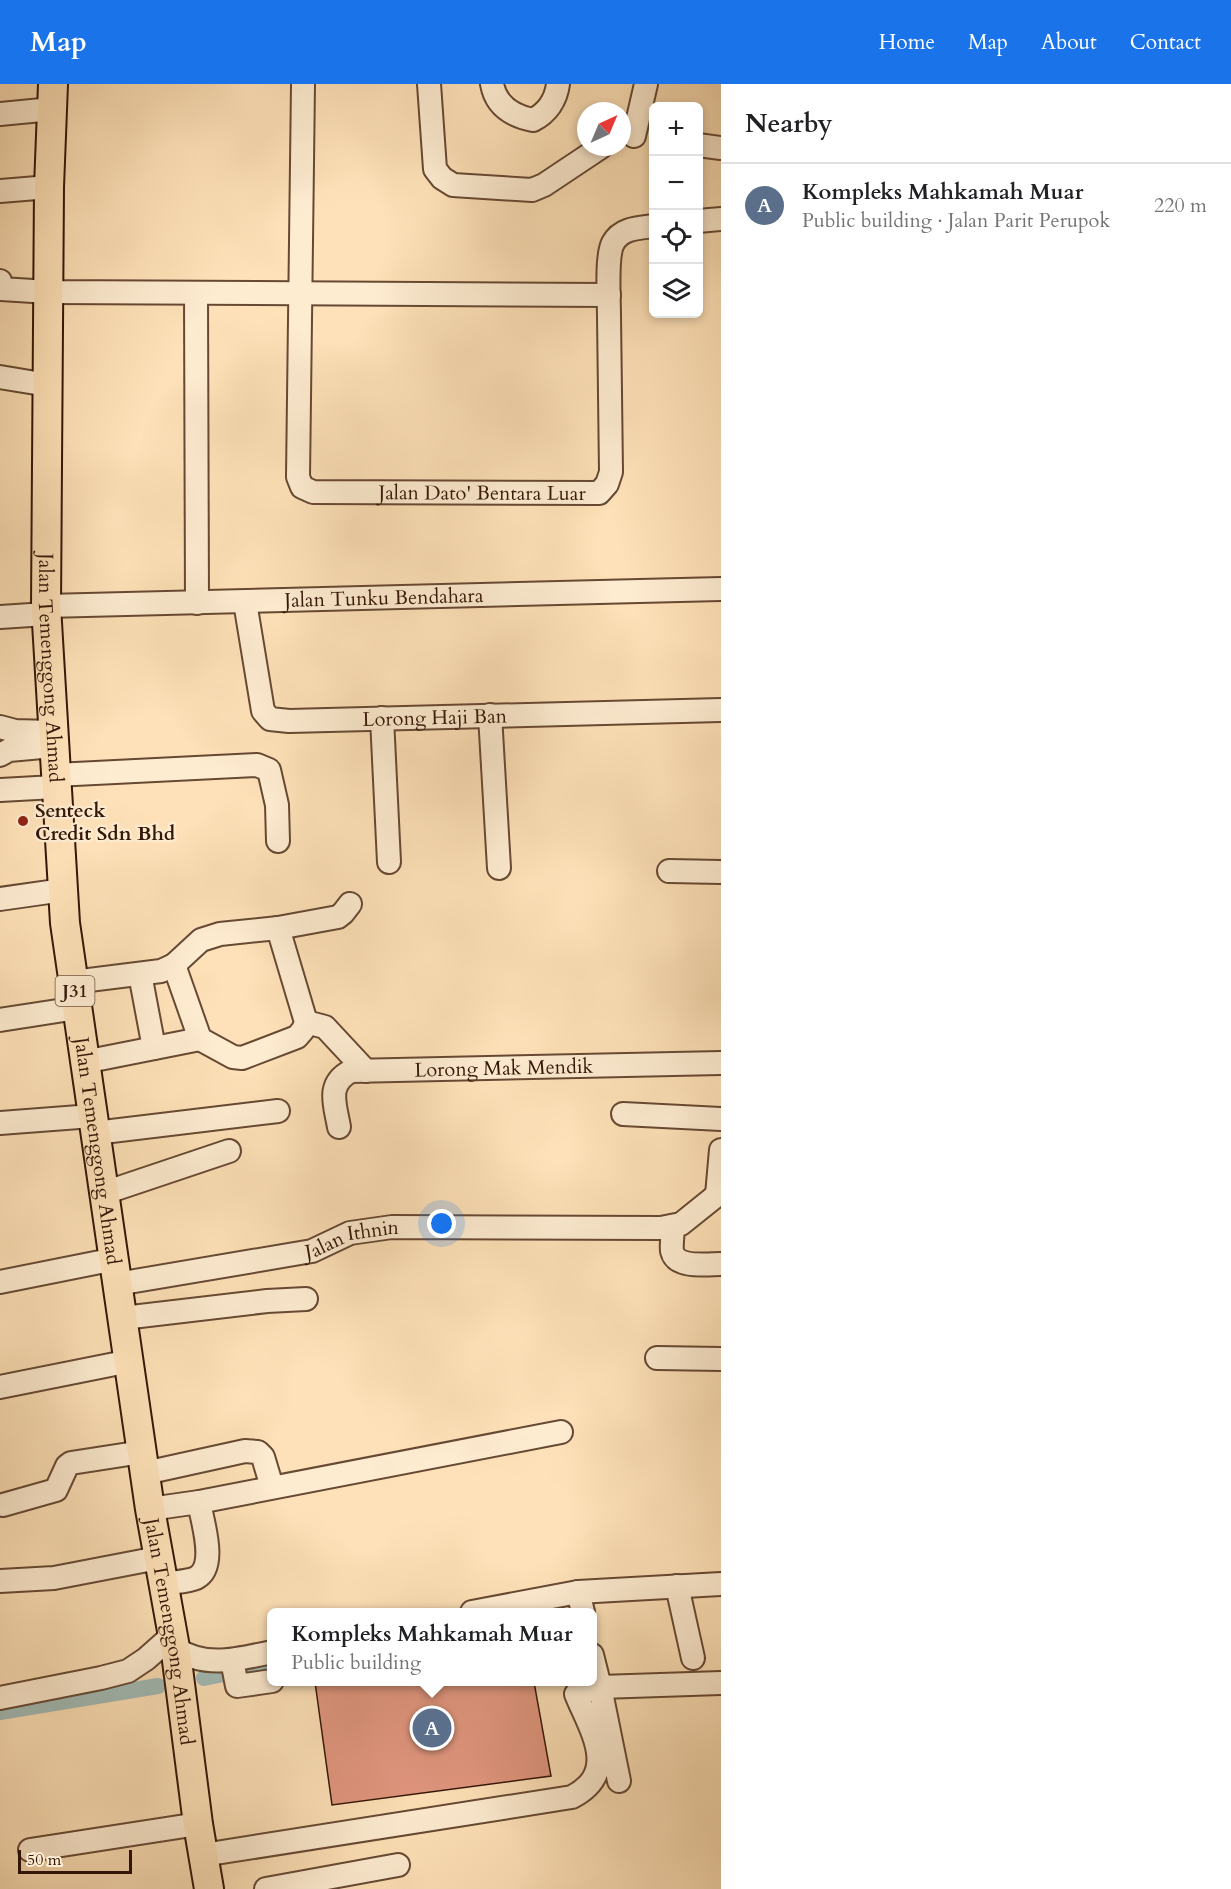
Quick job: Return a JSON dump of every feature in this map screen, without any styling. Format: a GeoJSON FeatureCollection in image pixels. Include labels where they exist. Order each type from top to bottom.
{"type":"FeatureCollection","features":[{"type":"Feature","properties":{"kind":"main road","name":"Jalan Temenggong Ahmad"},"geometry":{"type":"LineString","coordinates":[[53,97],[49,187],[46,610],[52,739],[65,923],[150,1509],[174,1642],[209,1889]]}},
{"type":"Feature","properties":{"kind":"street"},"geometry":{"type":"LineString","coordinates":[[300,294],[303,84]]}},
{"type":"Feature","properties":{"kind":"street"},"geometry":{"type":"LineString","coordinates":[[429,84],[435,169],[442,178],[453,185],[532,190],[544,185],[588,156]]}},
{"type":"Feature","properties":{"kind":"street"},"geometry":{"type":"LineString","coordinates":[[492,84],[493,91],[504,107],[518,117],[533,120],[543,116],[551,106],[558,84]]}},
{"type":"Feature","properties":{"kind":"street"},"geometry":{"type":"LineString","coordinates":[[636,137],[646,84]]}},
{"type":"Feature","properties":{"kind":"street"},"geometry":{"type":"LineString","coordinates":[[0,114],[53,97]]}},
{"type":"Feature","properties":{"kind":"street"},"geometry":{"type":"LineString","coordinates":[[703,146],[721,148]]}},
{"type":"Feature","properties":{"kind":"street"},"geometry":{"type":"LineString","coordinates":[[0,191],[49,187]]}},
{"type":"Feature","properties":{"kind":"street"},"geometry":{"type":"LineString","coordinates":[[703,221],[721,219]]}},
{"type":"Feature","properties":{"kind":"street"},"geometry":{"type":"LineString","coordinates":[[0,287],[49,292],[196,294],[609,295],[610,253],[613,242],[623,232],[649,226]]}},
{"type":"Feature","properties":{"kind":"street"},"geometry":{"type":"LineString","coordinates":[[196,294],[197,603]]}},
{"type":"Feature","properties":{"kind":"street","name":"Jalan Dato' Bentara Luar"},"geometry":{"type":"LineString","coordinates":[[300,294],[298,477],[302,487],[313,492],[577,494],[598,493],[607,484],[611,472],[609,295]]}},
{"type":"Feature","properties":{"kind":"street"},"geometry":{"type":"LineString","coordinates":[[0,377],[48,386]]}},
{"type":"Feature","properties":{"kind":"street","name":"Jalan Tunku Bendahara"},"geometry":{"type":"LineString","coordinates":[[0,617],[46,610],[197,603],[721,589]]}},
{"type":"Feature","properties":{"kind":"street","name":"Lorong Haji Ban"},"geometry":{"type":"LineString","coordinates":[[245,602],[263,711],[270,719],[289,721],[721,710]]}},
{"type":"Feature","properties":{"kind":"street"},"geometry":{"type":"LineString","coordinates":[[490,715],[499,868]]}},
{"type":"Feature","properties":{"kind":"street"},"geometry":{"type":"LineString","coordinates":[[382,718],[389,862]]}},
{"type":"Feature","properties":{"kind":"street"},"geometry":{"type":"LineString","coordinates":[[0,727],[52,739]]}},
{"type":"Feature","properties":{"kind":"street"},"geometry":{"type":"LineString","coordinates":[[0,755],[9,750],[52,739]]}},
{"type":"Feature","properties":{"kind":"street"},"geometry":{"type":"LineString","coordinates":[[0,790],[55,781],[257,765],[269,770],[277,805],[278,840]]}},
{"type":"Feature","properties":{"kind":"street"},"geometry":{"type":"LineString","coordinates":[[669,871],[721,872]]}},
{"type":"Feature","properties":{"kind":"street"},"geometry":{"type":"LineString","coordinates":[[0,899],[63,890]]}},
{"type":"Feature","properties":{"kind":"street"},"geometry":{"type":"LineString","coordinates":[[0,1020],[140,974],[161,971],[174,965],[201,940],[210,937],[338,917],[350,904]]}},
{"type":"Feature","properties":{"kind":"street"},"geometry":{"type":"LineString","coordinates":[[84,1062],[200,1039],[233,1057],[242,1058],[297,1037],[306,1022],[278,928]]}},
{"type":"Feature","properties":{"kind":"street"},"geometry":{"type":"LineString","coordinates":[[174,965],[200,1039]]}},
{"type":"Feature","properties":{"kind":"street"},"geometry":{"type":"LineString","coordinates":[[140,974],[154,1048]]}},
{"type":"Feature","properties":{"kind":"street"},"geometry":{"type":"LineString","coordinates":[[306,1022],[325,1028],[366,1071]]}},
{"type":"Feature","properties":{"kind":"street","name":"Lorong Mak Mendik"},"geometry":{"type":"LineString","coordinates":[[339,1127],[333,1089],[340,1077],[351,1071],[721,1063]]}},
{"type":"Feature","properties":{"kind":"street"},"geometry":{"type":"LineString","coordinates":[[0,1123],[93,1124],[278,1111]]}},
{"type":"Feature","properties":{"kind":"street"},"geometry":{"type":"LineString","coordinates":[[623,1114],[721,1119]]}},
{"type":"Feature","properties":{"kind":"street"},"geometry":{"type":"LineString","coordinates":[[719,1195],[721,1150]]}},
{"type":"Feature","properties":{"kind":"street"},"geometry":{"type":"LineString","coordinates":[[104,1193],[229,1151]]}},
{"type":"Feature","properties":{"kind":"street","name":"Jalan Ithnin"},"geometry":{"type":"LineString","coordinates":[[0,1282],[312,1251],[350,1233],[392,1227],[661,1228],[681,1224],[719,1195]]}},
{"type":"Feature","properties":{"kind":"street"},"geometry":{"type":"LineString","coordinates":[[673,1226],[672,1251],[676,1258],[683,1263],[721,1264]]}},
{"type":"Feature","properties":{"kind":"street"},"geometry":{"type":"LineString","coordinates":[[123,1318],[267,1301],[306,1299]]}},
{"type":"Feature","properties":{"kind":"street"},"geometry":{"type":"LineString","coordinates":[[657,1358],[721,1359]]}},
{"type":"Feature","properties":{"kind":"street"},"geometry":{"type":"LineString","coordinates":[[0,1387],[130,1361]]}},
{"type":"Feature","properties":{"kind":"street"},"geometry":{"type":"LineString","coordinates":[[150,1509],[199,1502],[561,1432]]}},
{"type":"Feature","properties":{"kind":"street"},"geometry":{"type":"LineString","coordinates":[[3,1505],[56,1490],[67,1466],[71,1463],[144,1462],[245,1451],[258,1452],[263,1456],[272,1488]]}},
{"type":"Feature","properties":{"kind":"street"},"geometry":{"type":"LineString","coordinates":[[0,1581],[161,1571],[196,1578],[204,1571],[208,1561],[199,1502]]}},
{"type":"Feature","properties":{"kind":"street"},"geometry":{"type":"LineString","coordinates":[[515,1608],[580,1602],[677,1586],[721,1584]]}},
{"type":"Feature","properties":{"kind":"street"},"geometry":{"type":"LineString","coordinates":[[677,1586],[693,1658]]}},
{"type":"Feature","properties":{"kind":"street"},"geometry":{"type":"LineString","coordinates":[[0,1698],[128,1671],[174,1642],[188,1657],[215,1661],[267,1653]]}},
{"type":"Feature","properties":{"kind":"street"},"geometry":{"type":"LineString","coordinates":[[232,1660],[237,1686],[267,1682]]}},
{"type":"Feature","properties":{"kind":"street"},"geometry":{"type":"LineString","coordinates":[[597,1675],[619,1781]]}},
{"type":"Feature","properties":{"kind":"street"},"geometry":{"type":"LineString","coordinates":[[203,1855],[572,1797],[587,1790],[598,1771],[600,1752],[575,1688],[721,1683]]}},
{"type":"Feature","properties":{"kind":"street"},"geometry":{"type":"LineString","coordinates":[[30,1850],[198,1824]]}},
{"type":"Feature","properties":{"kind":"street"},"geometry":{"type":"LineString","coordinates":[[266,1889],[398,1865]]}},
{"type":"Feature","properties":{"kind":"building"},"geometry":{"type":"Polygon","coordinates":[[[316,1686],[535,1686],[551,1776],[332,1805],[316,1686]]]}},
{"type":"Feature","properties":{"kind":"waterway"},"geometry":{"type":"LineString","coordinates":[[204,1678],[267,1665]]}},
{"type":"Feature","properties":{"kind":"waterway"},"geometry":{"type":"LineString","coordinates":[[0,1712],[158,1686]]}},
{"type":"Feature","properties":{"kind":"place","name":"Senteck Credit Sdn Bhd"},"geometry":{"type":"Point","coordinates":[23,821]}},
{"type":"Feature","properties":{"kind":"place","name":"Kompleks Mahkamah Muar"},"geometry":{"type":"Point","coordinates":[432,1728]}}]}
